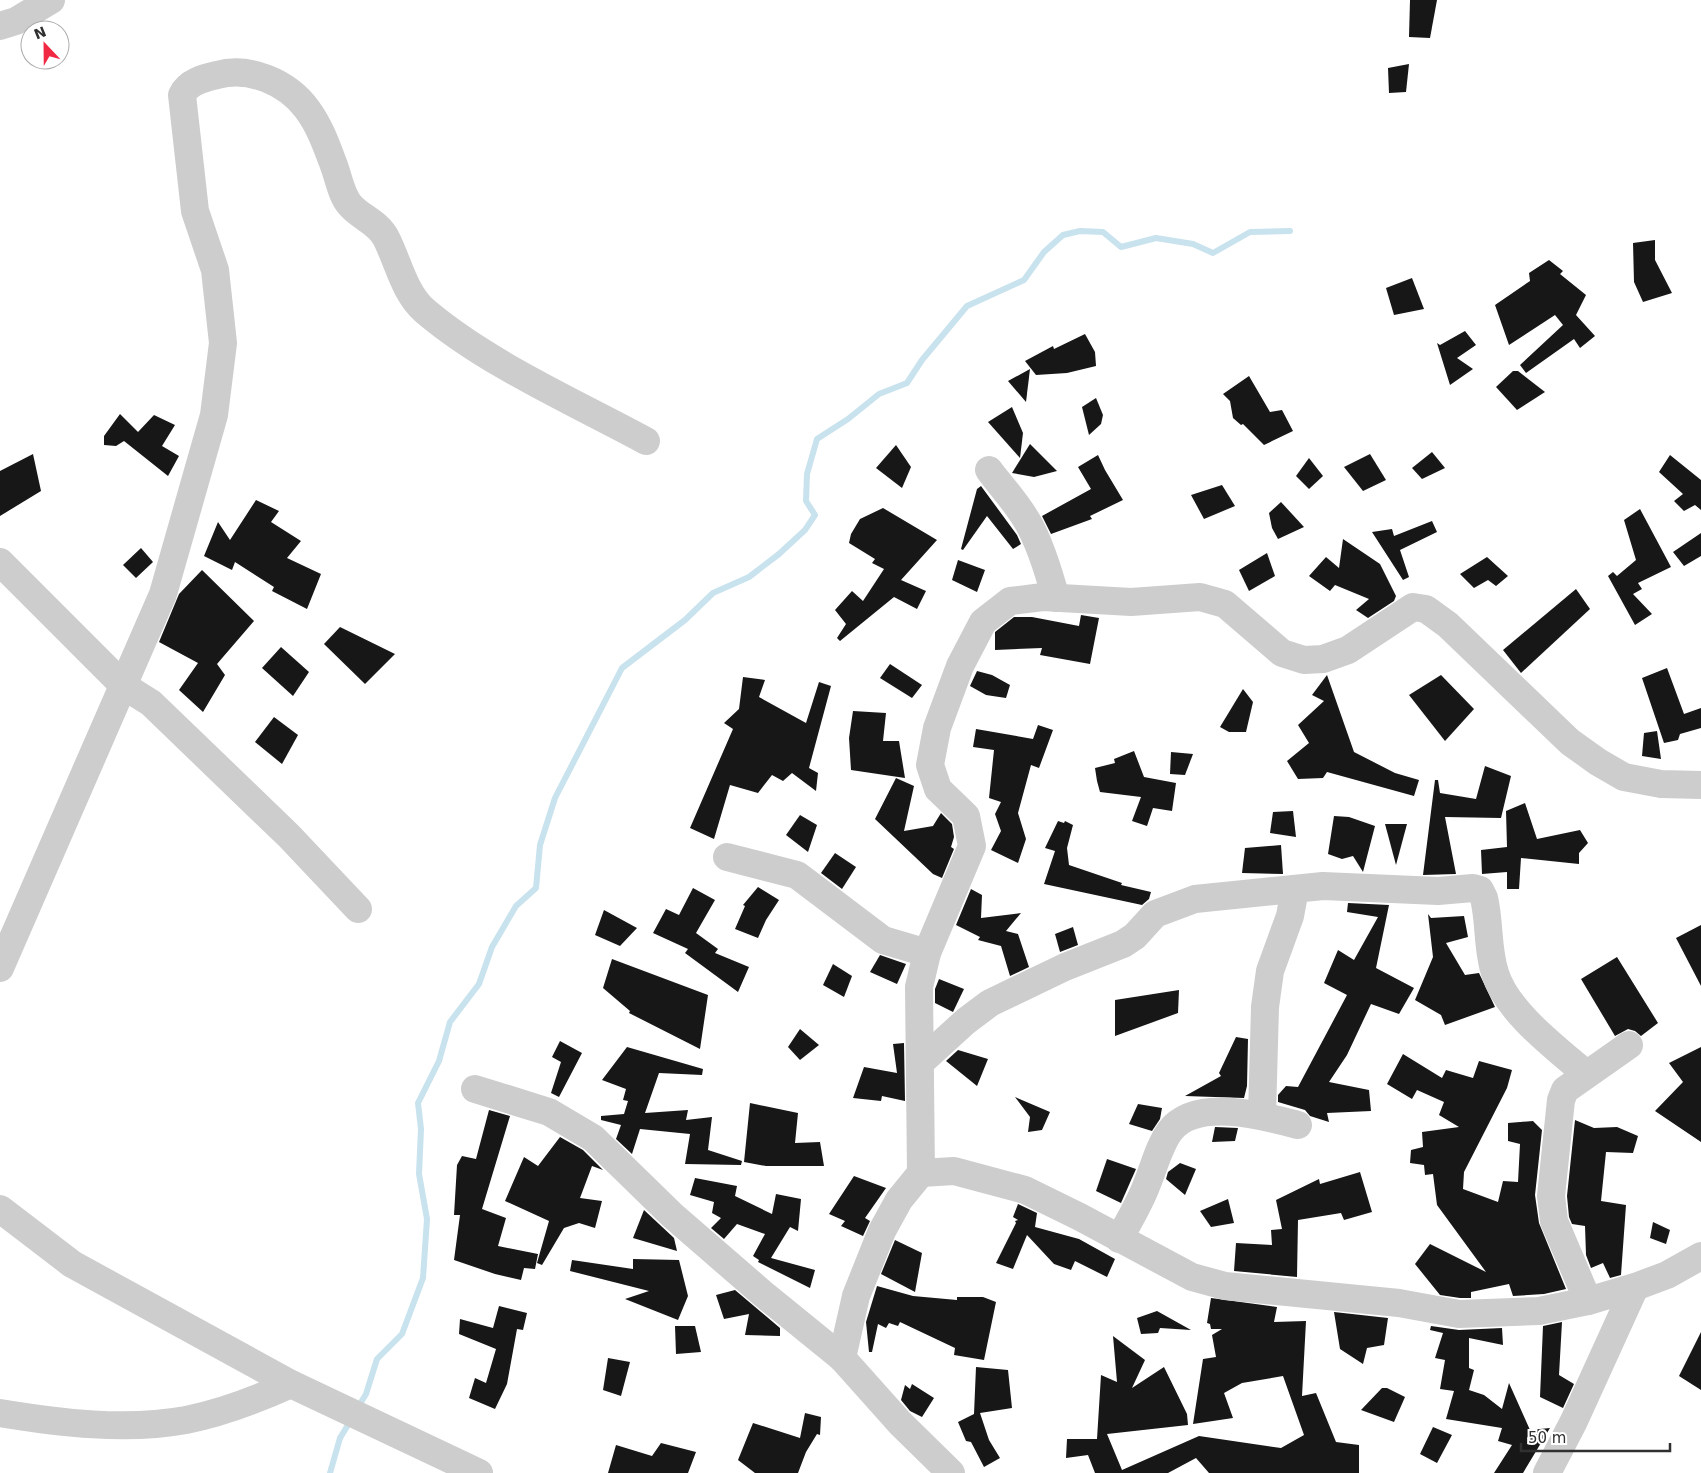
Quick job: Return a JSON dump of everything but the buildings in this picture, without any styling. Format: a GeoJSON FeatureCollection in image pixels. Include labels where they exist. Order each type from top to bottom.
{"type":"FeatureCollection","features":[{"type":"Feature","properties":{"kind":"street"},"geometry":{"type":"LineString","coordinates":[[0,26],[16,21],[50,0]]}},
{"type":"Feature","properties":{"kind":"street"},"geometry":{"type":"LineString","coordinates":[[0,968],[124,686],[166,585],[214,414],[223,344],[215,270],[195,211],[182,95],[189,86],[223,73],[255,73],[273,81],[292,95],[306,108],[321,132],[349,204],[376,224],[385,236],[410,291],[422,309],[461,339],[646,441]]}},
{"type":"Feature","properties":{"kind":"street"},"geometry":{"type":"LineString","coordinates":[[989,470],[1014,501],[1030,527],[1044,560],[1056,598]]}},
{"type":"Feature","properties":{"kind":"street"},"geometry":{"type":"LineString","coordinates":[[0,562],[124,686],[151,703],[289,836],[358,910]]}},
{"type":"Feature","properties":{"kind":"street"},"geometry":{"type":"LineString","coordinates":[[842,1358],[856,1296],[882,1231],[899,1200],[921,1172],[919,987],[927,953],[972,846],[966,816],[938,789],[930,765],[937,728],[960,666],[983,622],[1010,601],[1043,597],[1131,602],[1200,597],[1225,604],[1282,653],[1304,660],[1323,659],[1348,650],[1413,607],[1426,609],[1448,625],[1570,742],[1598,762],[1624,777],[1661,784],[1701,785]]}},
{"type":"Feature","properties":{"kind":"street"},"geometry":{"type":"LineString","coordinates":[[726,857],[797,875],[883,940],[927,953]]}},
{"type":"Feature","properties":{"kind":"street"},"geometry":{"type":"LineString","coordinates":[[921,1062],[966,1021],[990,1003],[1065,967],[1123,944],[1136,936],[1144,924],[1156,914],[1206,896],[1323,886],[1438,891],[1473,888],[1480,890],[1488,913],[1489,944],[1495,974],[1507,996],[1521,1015],[1586,1074]]}},
{"type":"Feature","properties":{"kind":"street"},"geometry":{"type":"LineString","coordinates":[[1262,1116],[1265,1007],[1269,980],[1290,916],[1295,889]]}},
{"type":"Feature","properties":{"kind":"street"},"geometry":{"type":"LineString","coordinates":[[1588,1301],[1557,1228],[1551,1196],[1561,1100],[1565,1090],[1628,1045]]}},
{"type":"Feature","properties":{"kind":"street"},"geometry":{"type":"LineString","coordinates":[[475,1089],[549,1112],[593,1138],[679,1221],[762,1293],[842,1358],[900,1424],[951,1473]]}},
{"type":"Feature","properties":{"kind":"street"},"geometry":{"type":"LineString","coordinates":[[1119,1238],[1135,1212],[1155,1161],[1171,1130],[1189,1116],[1217,1112],[1262,1116],[1298,1125]]}},
{"type":"Feature","properties":{"kind":"street"},"geometry":{"type":"LineString","coordinates":[[921,1172],[954,1170],[1025,1190],[1192,1277],[1225,1286],[1399,1303],[1459,1314],[1539,1311],[1588,1301],[1636,1288],[1667,1275],[1701,1256]]}},
{"type":"Feature","properties":{"kind":"street"},"geometry":{"type":"LineString","coordinates":[[0,1209],[72,1264],[291,1384],[392,1430],[479,1473]]}},
{"type":"Feature","properties":{"kind":"street"},"geometry":{"type":"LineString","coordinates":[[1547,1473],[1574,1421],[1636,1288]]}},
{"type":"Feature","properties":{"kind":"street"},"geometry":{"type":"LineString","coordinates":[[0,1413],[124,1425],[186,1420],[258,1400],[291,1384]]}},
{"type":"Feature","properties":{"kind":"waterway"},"geometry":{"type":"LineString","coordinates":[[357,1409],[366,1394],[377,1359],[402,1334],[423,1278],[427,1219],[419,1174],[421,1129],[418,1103],[439,1061],[450,1022],[479,984],[492,947],[516,906],[536,888],[540,845],[555,798],[622,668],[685,620],[713,593],[749,577],[779,554],[805,530],[815,515],[806,501],[807,474],[817,439],[848,419],[879,394],[907,383],[922,360],[967,306],[1024,280],[1044,252],[1063,235],[1080,231],[1103,232],[1121,247],[1156,238],[1193,244],[1213,253],[1250,232],[1290,231]]}},
{"type":"Feature","properties":{"kind":"waterway"},"geometry":{"type":"LineString","coordinates":[[330,1473],[340,1438],[351,1420]]}}]}
